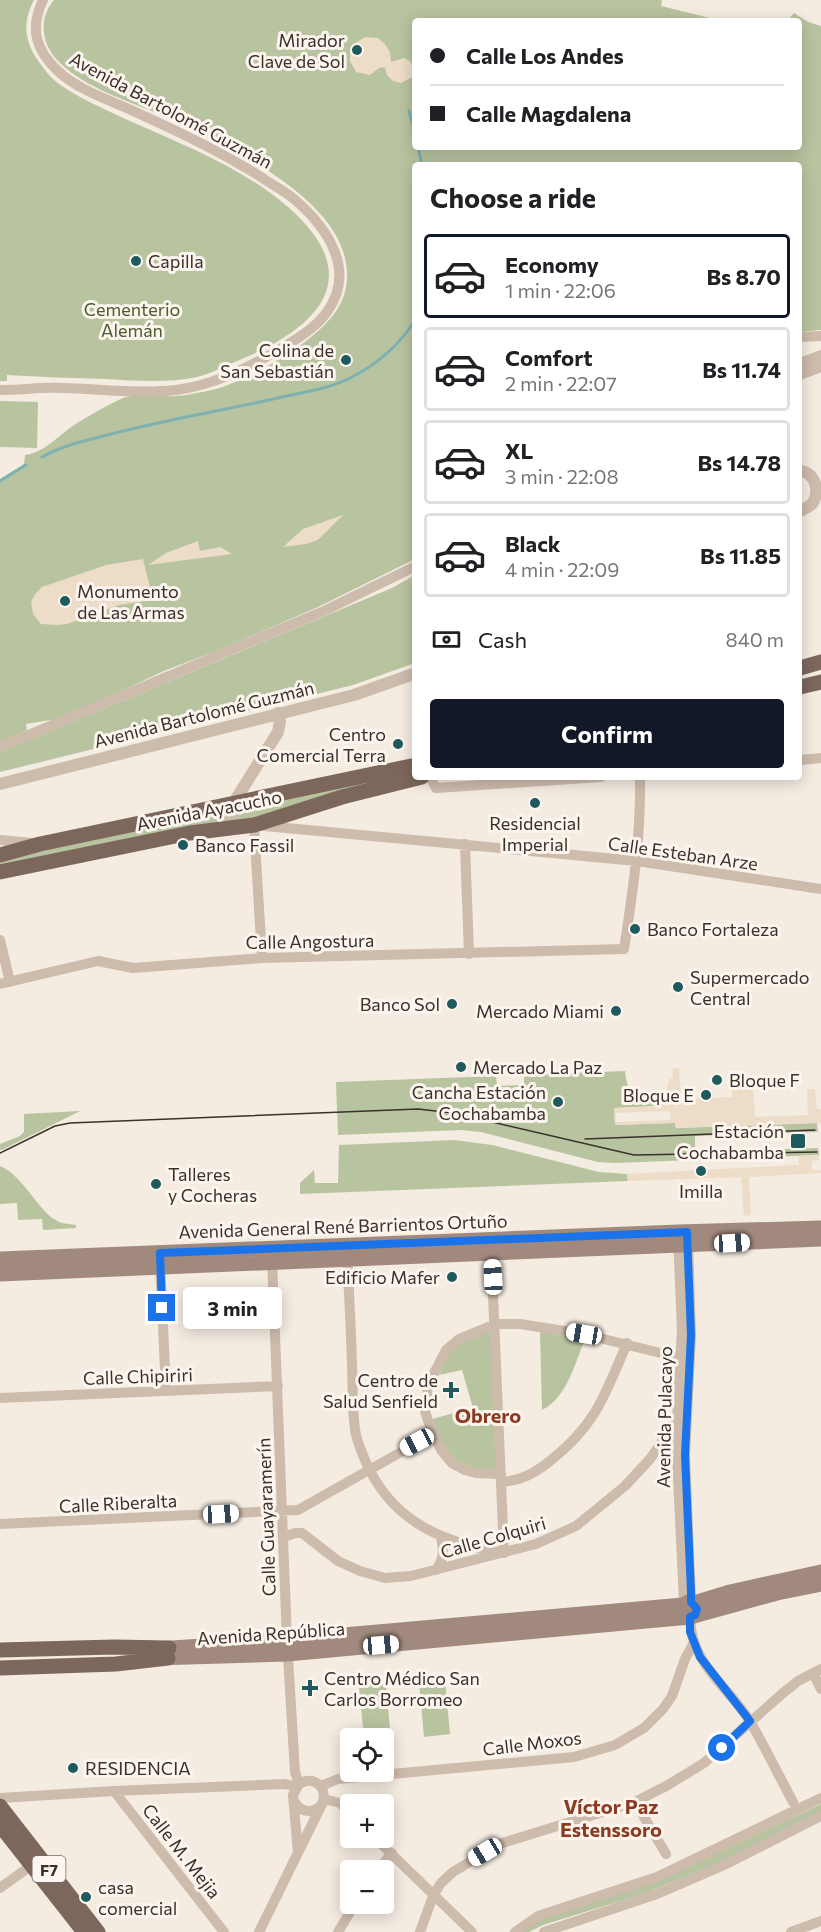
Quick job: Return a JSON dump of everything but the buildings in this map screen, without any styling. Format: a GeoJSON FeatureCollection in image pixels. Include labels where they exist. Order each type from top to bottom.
{"type":"FeatureCollection","features":[{"type":"Feature","properties":{"kind":"main road"},"geometry":{"type":"LineString","coordinates":[[802,667],[821,662]]}},
{"type":"Feature","properties":{"kind":"main road"},"geometry":{"type":"LineString","coordinates":[[802,687],[821,682]]}},
{"type":"Feature","properties":{"kind":"main road","name":"Avenida Ayacucho"},"geometry":{"type":"LineString","coordinates":[[0,855],[40,844],[412,766]]}},
{"type":"Feature","properties":{"kind":"main road","name":"Avenida Ayacucho"},"geometry":{"type":"LineString","coordinates":[[0,872],[190,833],[254,825],[342,797],[412,780]]}},
{"type":"Feature","properties":{"kind":"main road"},"geometry":{"type":"LineString","coordinates":[[683,1239],[821,1228]]}},
{"type":"Feature","properties":{"kind":"main road"},"geometry":{"type":"LineString","coordinates":[[683,1239],[821,1239]]}},
{"type":"Feature","properties":{"kind":"main road","name":"Avenida General René Barrientos Ortuño"},"geometry":{"type":"LineString","coordinates":[[0,1274],[160,1260],[683,1239]]}},
{"type":"Feature","properties":{"kind":"main road","name":"Avenida General René Barrientos Ortuño"},"geometry":{"type":"LineString","coordinates":[[0,1259],[160,1260]]}},
{"type":"Feature","properties":{"kind":"main road","name":"Avenida República"},"geometry":{"type":"LineString","coordinates":[[689,1609],[730,1592],[821,1572]]}},
{"type":"Feature","properties":{"kind":"main road","name":"Avenida República"},"geometry":{"type":"LineString","coordinates":[[0,1658],[25,1659],[287,1647],[689,1609],[821,1584]]}},
{"type":"Feature","properties":{"kind":"main road"},"geometry":{"type":"LineString","coordinates":[[0,1650],[114,1647],[168,1653]]}},
{"type":"Feature","properties":{"kind":"main road"},"geometry":{"type":"LineString","coordinates":[[0,1668],[116,1664],[168,1653]]}},
{"type":"Feature","properties":{"kind":"main road","name":"F7"},"geometry":{"type":"LineString","coordinates":[[0,1806],[98,1932]]}},
{"type":"Feature","properties":{"kind":"main road","name":"F7"},"geometry":{"type":"LineString","coordinates":[[0,1825],[84,1932]]}},
{"type":"Feature","properties":{"kind":"street","name":"Avenida Bartolomé Guzmán"},"geometry":{"type":"LineString","coordinates":[[0,390],[60,388],[127,391],[176,390],[206,384],[261,360],[294,341],[315,325],[327,312],[338,286],[339,268],[334,249],[324,231],[292,198],[204,144],[98,95],[62,75],[44,57],[37,38],[35,25],[43,0]]}},
{"type":"Feature","properties":{"kind":"street"},"geometry":{"type":"LineString","coordinates":[[802,337],[821,336]]}},
{"type":"Feature","properties":{"kind":"street"},"geometry":{"type":"LineString","coordinates":[[802,363],[821,356]]}},
{"type":"Feature","properties":{"kind":"street"},"geometry":{"type":"LineString","coordinates":[[802,373],[821,366]]}},
{"type":"Feature","properties":{"kind":"street"},"geometry":{"type":"LineString","coordinates":[[802,472],[811,475],[817,492],[811,505],[802,510]]}},
{"type":"Feature","properties":{"kind":"street"},"geometry":{"type":"LineString","coordinates":[[0,747],[326,610],[412,568]]}},
{"type":"Feature","properties":{"kind":"street","name":"Avenida Bartolomé Guzmán"},"geometry":{"type":"LineString","coordinates":[[0,784],[354,695],[412,674]]}},
{"type":"Feature","properties":{"kind":"street"},"geometry":{"type":"LineString","coordinates":[[238,826],[230,816],[233,803],[278,732],[280,721],[278,713]]}},
{"type":"Feature","properties":{"kind":"street"},"geometry":{"type":"LineString","coordinates":[[802,760],[821,758]]}},
{"type":"Feature","properties":{"kind":"street"},"geometry":{"type":"LineString","coordinates":[[431,780],[435,788],[556,780]]}},
{"type":"Feature","properties":{"kind":"street"},"geometry":{"type":"LineString","coordinates":[[637,861],[641,816],[640,780]]}},
{"type":"Feature","properties":{"kind":"street"},"geometry":{"type":"LineString","coordinates":[[254,825],[262,958]]}},
{"type":"Feature","properties":{"kind":"street","name":"Calle Esteban Arze"},"geometry":{"type":"LineString","coordinates":[[254,825],[637,861],[821,889]]}},
{"type":"Feature","properties":{"kind":"street"},"geometry":{"type":"LineString","coordinates":[[0,840],[40,844]]}},
{"type":"Feature","properties":{"kind":"street"},"geometry":{"type":"LineString","coordinates":[[465,844],[469,954]]}},
{"type":"Feature","properties":{"kind":"street","name":"Calle Angostura"},"geometry":{"type":"LineString","coordinates":[[5,983],[98,961],[133,968],[262,958],[624,949],[637,861]]}},
{"type":"Feature","properties":{"kind":"street"},"geometry":{"type":"LineString","coordinates":[[0,940],[5,983]]}},
{"type":"Feature","properties":{"kind":"street","name":"Avenida Pulacayo"},"geometry":{"type":"LineString","coordinates":[[683,1239],[682,1329],[677,1420],[689,1609]]}},
{"type":"Feature","properties":{"kind":"street","name":"Avenida Pulacayo"},"geometry":{"type":"LineString","coordinates":[[683,1239],[691,1335],[685,1455],[689,1609]]}},
{"type":"Feature","properties":{"kind":"street"},"geometry":{"type":"LineString","coordinates":[[347,1252],[355,1431],[369,1468],[381,1490],[419,1526],[441,1538],[466,1546],[504,1553],[491,1246]]}},
{"type":"Feature","properties":{"kind":"street","name":"Calle Guayaramerín"},"geometry":{"type":"LineString","coordinates":[[272,1255],[287,1647],[297,1786]]}},
{"type":"Feature","properties":{"kind":"street"},"geometry":{"type":"LineString","coordinates":[[160,1260],[166,1391]]}},
{"type":"Feature","properties":{"kind":"street"},"geometry":{"type":"LineString","coordinates":[[627,1343],[600,1407],[581,1434],[540,1469],[517,1481],[476,1473],[458,1467],[446,1458],[433,1434],[425,1411],[425,1399],[428,1385],[439,1361],[446,1350],[459,1339],[495,1324],[543,1327],[627,1343],[681,1358]]}},
{"type":"Feature","properties":{"kind":"street","name":"Calle Chipiriri"},"geometry":{"type":"LineString","coordinates":[[0,1398],[278,1386]]}},
{"type":"Feature","properties":{"kind":"street","name":"Calle Colquiri"},"geometry":{"type":"LineString","coordinates":[[284,1537],[302,1533],[338,1561],[360,1571],[386,1578],[411,1576],[536,1544],[576,1526],[639,1473],[661,1446],[677,1420]]}},
{"type":"Feature","properties":{"kind":"street","name":"Calle Riberalta"},"geometry":{"type":"LineString","coordinates":[[0,1524],[298,1510],[433,1434]]}},
{"type":"Feature","properties":{"kind":"street"},"geometry":{"type":"LineString","coordinates":[[436,1570],[442,1561],[441,1538]]}},
{"type":"Feature","properties":{"kind":"street"},"geometry":{"type":"LineString","coordinates":[[689,1609],[690,1632],[700,1657],[750,1721],[793,1802]]}},
{"type":"Feature","properties":{"kind":"street","name":"Calle Moxos"},"geometry":{"type":"LineString","coordinates":[[321,1786],[338,1779],[574,1756],[615,1745],[644,1728],[663,1709],[672,1696],[685,1659],[693,1644]]}},
{"type":"Feature","properties":{"kind":"street"},"geometry":{"type":"LineString","coordinates":[[420,1932],[433,1896],[441,1883],[453,1872],[499,1844],[636,1802],[704,1763],[783,1693],[817,1671],[821,1689]]}},
{"type":"Feature","properties":{"kind":"street"},"geometry":{"type":"LineString","coordinates":[[0,1798],[285,1784],[297,1786],[311,1780],[321,1786],[323,1802],[259,1932]]}},
{"type":"Feature","properties":{"kind":"street"},"geometry":{"type":"LineString","coordinates":[[297,1786],[293,1795],[298,1853]]}},
{"type":"Feature","properties":{"kind":"street","name":"Calle M. Mejia"},"geometry":{"type":"LineString","coordinates":[[114,1791],[224,1932]]}},
{"type":"Feature","properties":{"kind":"street"},"geometry":{"type":"LineString","coordinates":[[514,1932],[538,1916],[657,1877],[821,1798]]}},
{"type":"Feature","properties":{"kind":"street"},"geometry":{"type":"LineString","coordinates":[[294,1801],[301,1809],[308,1811],[315,1810],[323,1802],[340,1803]]}},
{"type":"Feature","properties":{"kind":"street"},"geometry":{"type":"LineString","coordinates":[[636,1802],[666,1854]]}},
{"type":"Feature","properties":{"kind":"street"},"geometry":{"type":"LineString","coordinates":[[544,1932],[657,1894],[722,1866],[821,1816]]}},
{"type":"Feature","properties":{"kind":"street"},"geometry":{"type":"LineString","coordinates":[[386,1848],[472,1932]]}},
{"type":"Feature","properties":{"kind":"street"},"geometry":{"type":"LineString","coordinates":[[386,1860],[392,1853]]}},
{"type":"Feature","properties":{"kind":"street"},"geometry":{"type":"LineString","coordinates":[[0,1888],[32,1865]]}},
{"type":"Feature","properties":{"kind":"street"},"geometry":{"type":"LineString","coordinates":[[338,1932],[349,1914]]}},
{"type":"Feature","properties":{"kind":"street"},"geometry":{"type":"LineString","coordinates":[[791,1932],[821,1921]]}},
{"type":"Feature","properties":{"kind":"green space","name":"Cementerio Alemán"},"geometry":{"type":"Polygon","coordinates":[[[0,0],[34,0],[26,26],[29,42],[42,66],[62,86],[101,108],[192,148],[232,169],[252,180],[288,207],[312,232],[325,255],[329,276],[324,296],[313,314],[295,330],[271,345],[197,377],[152,381],[7,375],[7,381],[0,381],[0,0]]]}},
{"type":"Feature","properties":{"kind":"green space","name":"Colina de San Sebastián"},"geometry":{"type":"Polygon","coordinates":[[[54,0],[662,0],[661,6],[710,18],[412,18],[412,150],[802,150],[802,18],[821,26],[821,330],[802,332],[802,162],[412,162],[412,560],[318,607],[164,671],[63,718],[26,724],[27,730],[0,742],[0,479],[24,464],[25,455],[43,448],[75,425],[121,399],[138,395],[176,396],[216,389],[263,369],[296,348],[324,325],[339,306],[347,282],[344,255],[329,224],[287,184],[234,150],[180,123],[94,87],[61,64],[50,50],[44,33],[45,16],[54,0]]]}},
{"type":"Feature","properties":{"kind":"green space","name":"Colina de San Sebastián"},"geometry":{"type":"Polygon","coordinates":[[[794,13],[802,18],[790,18],[794,13]]]}},
{"type":"Feature","properties":{"kind":"green space"},"geometry":{"type":"Polygon","coordinates":[[[0,401],[38,402],[37,448],[0,447],[0,401]]]}},
{"type":"Feature","properties":{"kind":"green space"},"geometry":{"type":"Polygon","coordinates":[[[412,577],[412,664],[353,685],[0,772],[0,752],[392,588],[412,577]]]}},
{"type":"Feature","properties":{"kind":"green space"},"geometry":{"type":"Polygon","coordinates":[[[412,772],[266,815],[240,820],[235,814],[236,810],[412,772]]]}},
{"type":"Feature","properties":{"kind":"green space"},"geometry":{"type":"Polygon","coordinates":[[[224,811],[227,824],[0,866],[0,861],[59,844],[224,811]]]}},
{"type":"Feature","properties":{"kind":"green space"},"geometry":{"type":"Polygon","coordinates":[[[625,1071],[627,1085],[633,1095],[642,1100],[657,1099],[657,1106],[614,1108],[615,1125],[675,1123],[676,1128],[817,1123],[818,1132],[695,1136],[695,1152],[818,1148],[819,1155],[615,1163],[598,1162],[481,1132],[461,1130],[338,1135],[336,1082],[496,1076],[497,1086],[524,1085],[524,1075],[625,1071]]]}},
{"type":"Feature","properties":{"kind":"green space"},"geometry":{"type":"Polygon","coordinates":[[[80,1111],[0,1150],[0,1144],[24,1132],[24,1114],[80,1111]]]}},
{"type":"Feature","properties":{"kind":"green space"},"geometry":{"type":"Polygon","coordinates":[[[455,1140],[492,1145],[599,1172],[627,1174],[628,1181],[300,1194],[300,1183],[314,1170],[315,1183],[338,1183],[339,1145],[455,1140]]]}},
{"type":"Feature","properties":{"kind":"green space"},"geometry":{"type":"Polygon","coordinates":[[[0,1166],[18,1179],[46,1213],[62,1223],[76,1225],[76,1228],[43,1230],[42,1219],[18,1220],[17,1203],[0,1204],[0,1166]]]}},
{"type":"Feature","properties":{"kind":"green space"},"geometry":{"type":"Polygon","coordinates":[[[489,1331],[492,1335],[498,1468],[490,1472],[457,1461],[447,1450],[432,1419],[473,1408],[462,1370],[439,1375],[449,1353],[458,1345],[489,1331]]]}},
{"type":"Feature","properties":{"kind":"green space"},"geometry":{"type":"Polygon","coordinates":[[[540,1332],[585,1339],[564,1389],[551,1404],[542,1410],[540,1332]]]}},
{"type":"Feature","properties":{"kind":"green space"},"geometry":{"type":"Polygon","coordinates":[[[445,1680],[450,1734],[424,1737],[419,1682],[445,1680]]]}},
{"type":"Feature","properties":{"kind":"green space"},"geometry":{"type":"Polygon","coordinates":[[[386,1684],[390,1728],[363,1728],[359,1687],[386,1684]]]}},
{"type":"Feature","properties":{"kind":"green space"},"geometry":{"type":"Polygon","coordinates":[[[821,1804],[821,1813],[718,1863],[646,1893],[543,1925],[529,1932],[519,1932],[533,1921],[664,1878],[821,1804]]]}},
{"type":"Feature","properties":{"kind":"shaded area"},"geometry":{"type":"Polygon","coordinates":[[[365,37],[378,38],[390,52],[391,62],[404,58],[410,61],[412,77],[401,83],[393,81],[387,75],[385,67],[379,68],[370,75],[356,72],[350,61],[350,52],[354,44],[365,37]]]}},
{"type":"Feature","properties":{"kind":"shaded area"},"geometry":{"type":"Polygon","coordinates":[[[343,515],[318,540],[283,547],[303,529],[343,515]]]}},
{"type":"Feature","properties":{"kind":"shaded area"},"geometry":{"type":"Polygon","coordinates":[[[198,541],[200,551],[220,547],[232,554],[148,565],[166,553],[198,541]]]}},
{"type":"Feature","properties":{"kind":"shaded area"},"geometry":{"type":"Polygon","coordinates":[[[143,559],[153,600],[119,605],[67,624],[41,624],[33,614],[31,602],[42,587],[106,565],[143,559]]]}},
{"type":"Feature","properties":{"kind":"shaded area"},"geometry":{"type":"Polygon","coordinates":[[[679,1068],[681,1099],[732,1097],[732,1089],[753,1088],[755,1117],[808,1115],[807,1089],[815,1089],[817,1109],[821,1109],[821,1123],[676,1128],[675,1123],[615,1125],[614,1108],[657,1106],[657,1099],[666,1091],[670,1079],[673,1078],[672,1069],[679,1068]],[[670,1111],[616,1113],[616,1122],[671,1120],[670,1111]]]}},
{"type":"Feature","properties":{"kind":"shaded area"},"geometry":{"type":"Polygon","coordinates":[[[819,1155],[819,1160],[812,1161],[812,1170],[821,1170],[821,1173],[749,1177],[751,1215],[744,1216],[741,1177],[628,1181],[627,1174],[799,1165],[799,1156],[819,1155]]]}},
{"type":"Feature","properties":{"kind":"waterway"},"geometry":{"type":"LineString","coordinates":[[409,111],[412,122]]}},
{"type":"Feature","properties":{"kind":"waterway"},"geometry":{"type":"LineString","coordinates":[[419,150],[421,162]]}},
{"type":"Feature","properties":{"kind":"waterway"},"geometry":{"type":"LineString","coordinates":[[42,457],[67,446],[102,436],[339,383],[359,374],[386,354],[412,324]]}},
{"type":"Feature","properties":{"kind":"waterway"},"geometry":{"type":"LineString","coordinates":[[0,481],[26,465]]}},
{"type":"Feature","properties":{"kind":"tram line"},"geometry":{"type":"LineString","coordinates":[[0,1153],[55,1126],[70,1123],[418,1109],[453,1113],[634,1155],[817,1152]]}},
{"type":"Feature","properties":{"kind":"tram line"},"geometry":{"type":"LineString","coordinates":[[585,1139],[815,1130]]}},
{"type":"Feature","properties":{"kind":"place","name":"Mirador Clave de Sol"},"geometry":{"type":"Point","coordinates":[357,50]}},
{"type":"Feature","properties":{"kind":"place","name":"Capilla"},"geometry":{"type":"Point","coordinates":[136,261]}},
{"type":"Feature","properties":{"kind":"place","name":"Colina de San Sebastián"},"geometry":{"type":"Point","coordinates":[346,360]}},
{"type":"Feature","properties":{"kind":"place","name":"Monumento de Las Armas"},"geometry":{"type":"Point","coordinates":[65,601]}},
{"type":"Feature","properties":{"kind":"place","name":"Centro Comercial Terra"},"geometry":{"type":"Point","coordinates":[398,744]}},
{"type":"Feature","properties":{"kind":"place","name":"Residencial Imperial"},"geometry":{"type":"Point","coordinates":[535,803]}},
{"type":"Feature","properties":{"kind":"place","name":"Banco Fassil"},"geometry":{"type":"Point","coordinates":[183,845]}},
{"type":"Feature","properties":{"kind":"place","name":"Banco Fortaleza"},"geometry":{"type":"Point","coordinates":[635,929]}},
{"type":"Feature","properties":{"kind":"place","name":"Supermercado Central"},"geometry":{"type":"Point","coordinates":[678,987]}},
{"type":"Feature","properties":{"kind":"place","name":"Banco Sol"},"geometry":{"type":"Point","coordinates":[452,1004]}},
{"type":"Feature","properties":{"kind":"place","name":"Mercado Miami"},"geometry":{"type":"Point","coordinates":[616,1011]}},
{"type":"Feature","properties":{"kind":"place","name":"Mercado La Paz"},"geometry":{"type":"Point","coordinates":[461,1067]}},
{"type":"Feature","properties":{"kind":"place","name":"Bloque F"},"geometry":{"type":"Point","coordinates":[717,1080]}},
{"type":"Feature","properties":{"kind":"place","name":"Bloque E"},"geometry":{"type":"Point","coordinates":[706,1095]}},
{"type":"Feature","properties":{"kind":"place","name":"Cancha Estación Cochabamba"},"geometry":{"type":"Point","coordinates":[558,1102]}},
{"type":"Feature","properties":{"kind":"place","name":"Estación Cochabamba"},"geometry":{"type":"Point","coordinates":[798,1141]}},
{"type":"Feature","properties":{"kind":"place","name":"Imilla"},"geometry":{"type":"Point","coordinates":[701,1171]}},
{"type":"Feature","properties":{"kind":"place","name":"Talleres y Cocheras"},"geometry":{"type":"Point","coordinates":[156,1184]}},
{"type":"Feature","properties":{"kind":"place","name":"Edificio Mafer"},"geometry":{"type":"Point","coordinates":[452,1277]}},
{"type":"Feature","properties":{"kind":"place","name":"Centro de Salud Senfield"},"geometry":{"type":"Point","coordinates":[451,1390]}},
{"type":"Feature","properties":{"kind":"place","name":"Centro Médico San Carlos Borromeo"},"geometry":{"type":"Point","coordinates":[310,1688]}},
{"type":"Feature","properties":{"kind":"place","name":"RESIDENCIA"},"geometry":{"type":"Point","coordinates":[73,1768]}},
{"type":"Feature","properties":{"kind":"place","name":"casa comercial"},"geometry":{"type":"Point","coordinates":[86,1897]}},
{"type":"Feature","properties":{"kind":"district","name":"Obrero"},"geometry":{"type":"Point","coordinates":[488,1415]}},
{"type":"Feature","properties":{"kind":"district","name":"Víctor Paz Estenssoro"},"geometry":{"type":"Point","coordinates":[611,1818]}},
{"type":"Feature","properties":{"kind":"route"},"geometry":{"type":"LineString","coordinates":[[162,1308],[160,1253],[687,1232],[691,1335],[685,1455],[691,1602],[696,1605],[697,1609],[695,1615],[690,1617],[690,1632],[700,1657],[750,1721],[722,1748]]}}]}
